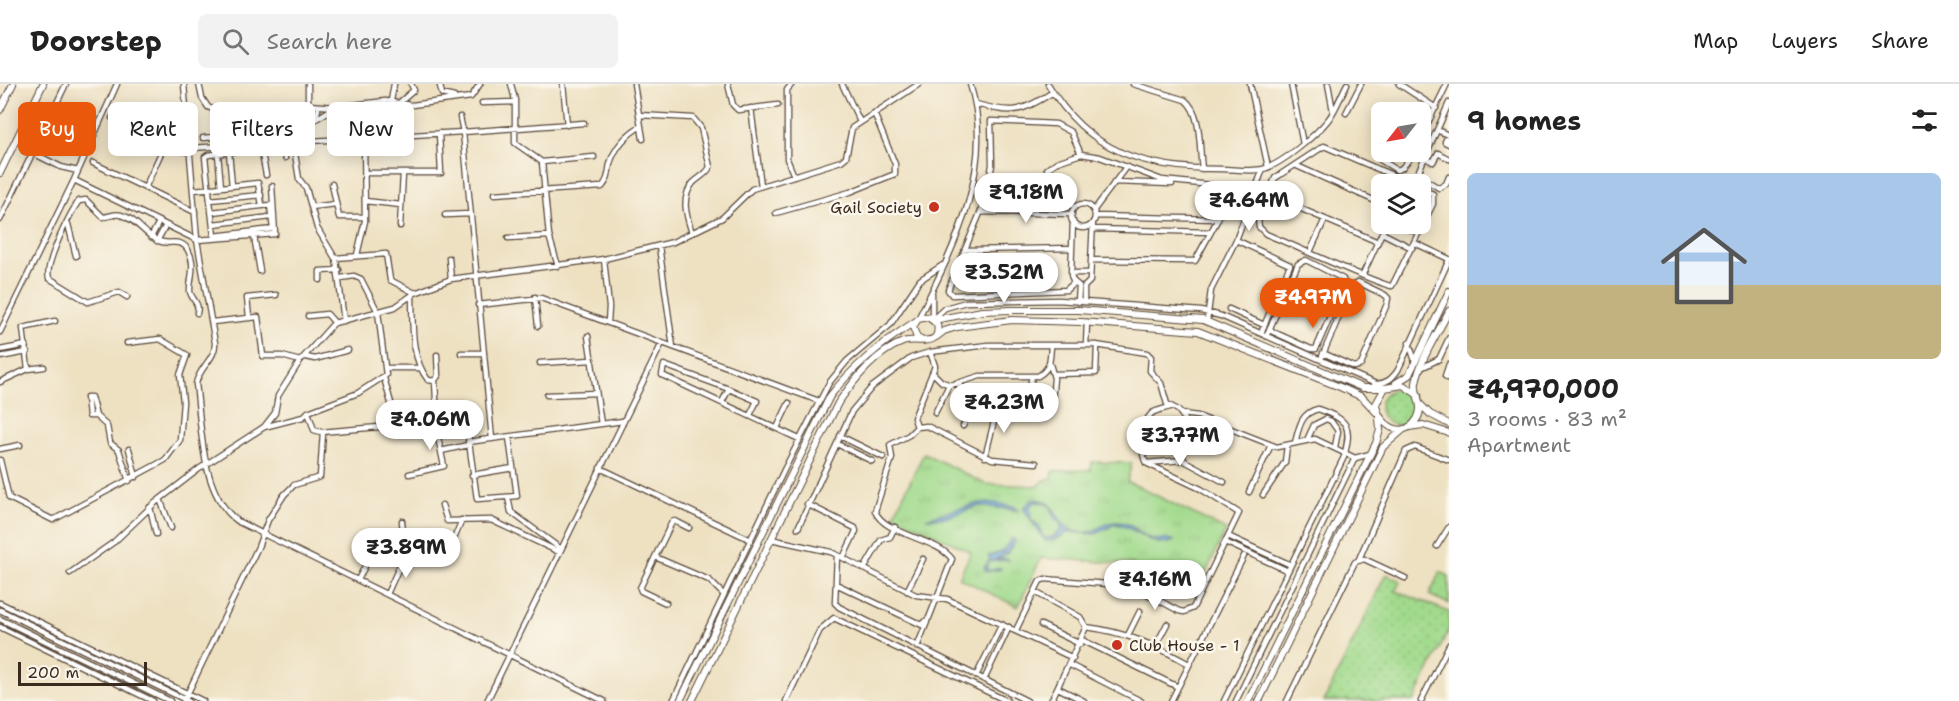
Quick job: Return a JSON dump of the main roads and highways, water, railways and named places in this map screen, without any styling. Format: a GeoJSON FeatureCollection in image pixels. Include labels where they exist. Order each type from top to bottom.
{"type":"FeatureCollection","features":[{"type":"Feature","properties":{"kind":"water"},"geometry":{"type":"Polygon","coordinates":[[[1032,500],[1047,502],[1062,523],[1079,533],[1069,532],[1055,540],[1045,541],[1023,508],[1032,500]],[[1039,502],[1030,506],[1031,519],[1039,526],[1043,537],[1050,538],[1060,532],[1061,524],[1054,518],[1051,508],[1039,502]]]}},
{"type":"Feature","properties":{"kind":"water"},"geometry":{"type":"Polygon","coordinates":[[[979,503],[995,503],[1016,507],[1018,510],[979,506],[945,518],[926,518],[979,503]]]}},
{"type":"Feature","properties":{"kind":"water"},"geometry":{"type":"Polygon","coordinates":[[[1122,522],[1152,539],[1174,541],[1159,543],[1151,541],[1115,524],[1096,534],[1082,533],[1110,523],[1122,522]]]}},
{"type":"Feature","properties":{"kind":"water"},"geometry":{"type":"Polygon","coordinates":[[[1012,538],[1015,541],[1007,554],[994,560],[1004,558],[1008,560],[988,562],[990,559],[988,556],[1002,552],[1012,538]]]}},
{"type":"Feature","properties":{"kind":"water"},"geometry":{"type":"Polygon","coordinates":[[[988,562],[987,571],[1001,569],[987,572],[984,568],[988,562]]]}},
{"type":"Feature","properties":{"kind":"place","name":"Gail Society"},"geometry":{"type":"Point","coordinates":[934,207]}},
{"type":"Feature","properties":{"kind":"place","name":"Club House - 1"},"geometry":{"type":"Point","coordinates":[1117,645]}}]}
